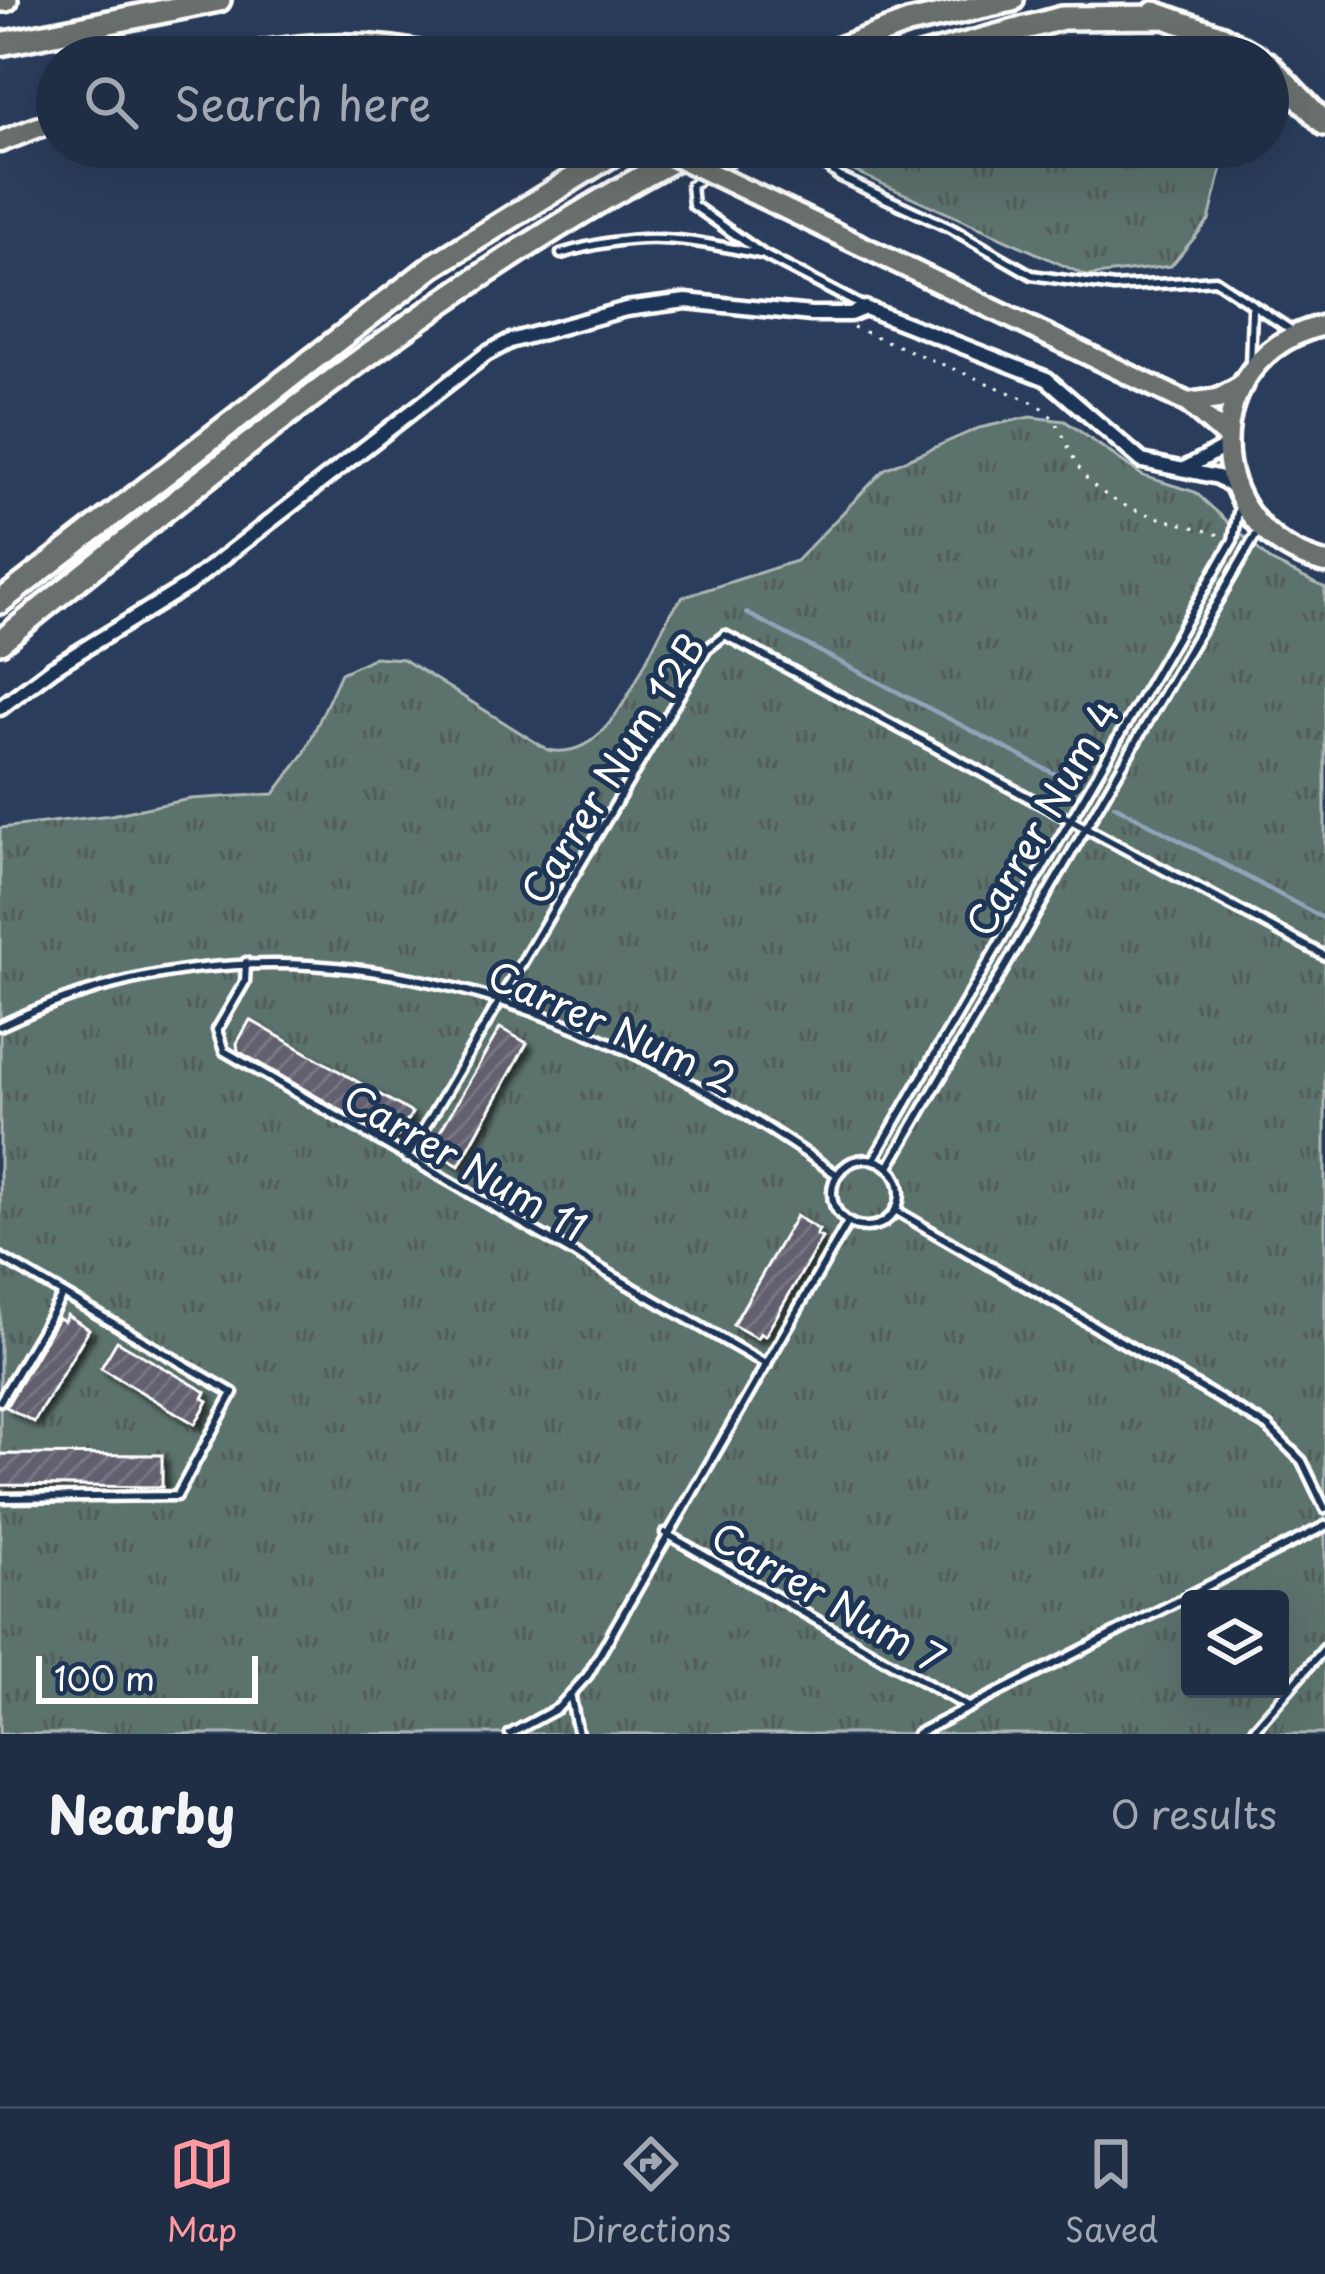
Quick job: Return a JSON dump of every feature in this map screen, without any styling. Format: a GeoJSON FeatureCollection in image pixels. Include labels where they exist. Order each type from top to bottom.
{"type":"FeatureCollection","features":[{"type":"Feature","properties":{"kind":"highway"},"geometry":{"type":"LineString","coordinates":[[40,36],[219,0]]}},
{"type":"Feature","properties":{"kind":"highway"},"geometry":{"type":"LineString","coordinates":[[873,36],[908,23],[1012,0]]}},
{"type":"Feature","properties":{"kind":"highway"},"geometry":{"type":"LineString","coordinates":[[1082,0],[1166,17],[1219,36]]}},
{"type":"Feature","properties":{"kind":"highway"},"geometry":{"type":"LineString","coordinates":[[996,36],[1062,18],[1166,17]]}},
{"type":"Feature","properties":{"kind":"highway"},"geometry":{"type":"LineString","coordinates":[[0,44],[36,37]]}},
{"type":"Feature","properties":{"kind":"highway"},"geometry":{"type":"LineString","coordinates":[[1289,86],[1325,124]]}},
{"type":"Feature","properties":{"kind":"highway"},"geometry":{"type":"LineString","coordinates":[[0,602],[433,266],[590,168]]}},
{"type":"Feature","properties":{"kind":"highway"},"geometry":{"type":"LineString","coordinates":[[0,642],[177,501],[456,293],[562,222],[660,168]]}},
{"type":"Feature","properties":{"kind":"main road"},"geometry":{"type":"LineString","coordinates":[[0,142],[36,128]]}},
{"type":"Feature","properties":{"kind":"main road"},"geometry":{"type":"LineString","coordinates":[[699,168],[1188,403],[1227,441]]}},
{"type":"Feature","properties":{"kind":"main road"},"geometry":{"type":"LineString","coordinates":[[1188,403],[1217,399],[1297,334],[1325,325]]}},
{"type":"Feature","properties":{"kind":"main road"},"geometry":{"type":"LineString","coordinates":[[1245,380],[1227,441],[1237,492],[1260,528],[1296,554],[1325,563]]}},
{"type":"Feature","properties":{"kind":"street"},"geometry":{"type":"LineString","coordinates":[[0,708],[188,585],[486,354],[510,341],[604,314],[686,301],[830,314],[865,308],[1047,379],[1142,461],[1218,477],[1237,492]]}},
{"type":"Feature","properties":{"kind":"street"},"geometry":{"type":"LineString","coordinates":[[1179,470],[1227,441]]}},
{"type":"Feature","properties":{"kind":"lane"},"geometry":{"type":"LineString","coordinates":[[718,168],[691,185],[693,205],[764,255],[865,308]]}},
{"type":"Feature","properties":{"kind":"lane"},"geometry":{"type":"LineString","coordinates":[[829,168],[1032,274],[1114,287],[1215,280],[1231,286],[1297,334]]}},
{"type":"Feature","properties":{"kind":"lane"},"geometry":{"type":"LineString","coordinates":[[561,254],[627,236],[663,237],[764,255]]}},
{"type":"Feature","properties":{"kind":"lane"},"geometry":{"type":"LineString","coordinates":[[1245,380],[1252,305]]}},
{"type":"Feature","properties":{"kind":"lane","name":"Carrer Num 4"},"geometry":{"type":"LineString","coordinates":[[874,1159],[1233,540],[1237,492]]}},
{"type":"Feature","properties":{"kind":"lane","name":"Carrer Num 4"},"geometry":{"type":"LineString","coordinates":[[889,1168],[1260,528]]}},
{"type":"Feature","properties":{"kind":"lane","name":"Carrer Num 12B"},"geometry":{"type":"LineString","coordinates":[[407,1158],[707,649],[725,634],[1325,956]]}},
{"type":"Feature","properties":{"kind":"lane","name":"Carrer Num 2"},"geometry":{"type":"LineString","coordinates":[[0,1026],[121,983],[246,962],[376,968],[500,1000],[660,1068],[768,1128],[836,1174]]}},
{"type":"Feature","properties":{"kind":"lane","name":"Carrer Num 11"},"geometry":{"type":"LineString","coordinates":[[246,962],[244,982],[218,1030],[220,1046],[767,1365]]}},
{"type":"Feature","properties":{"kind":"lane"},"geometry":{"type":"LineString","coordinates":[[874,1159],[889,1168],[900,1191],[895,1210],[876,1226],[848,1222],[832,1200],[836,1174],[850,1161],[874,1159]]}},
{"type":"Feature","properties":{"kind":"lane"},"geometry":{"type":"LineString","coordinates":[[895,1210],[1268,1427],[1302,1461],[1325,1509]]}},
{"type":"Feature","properties":{"kind":"lane"},"geometry":{"type":"LineString","coordinates":[[510,1734],[571,1698],[848,1222]]}},
{"type":"Feature","properties":{"kind":"lane"},"geometry":{"type":"LineString","coordinates":[[0,1257],[229,1388],[232,1401],[177,1496],[0,1498]]}},
{"type":"Feature","properties":{"kind":"lane"},"geometry":{"type":"LineString","coordinates":[[0,1401],[63,1294]]}},
{"type":"Feature","properties":{"kind":"lane"},"geometry":{"type":"LineString","coordinates":[[917,1734],[1325,1526]]}},
{"type":"Feature","properties":{"kind":"lane","name":"Carrer Num 7"},"geometry":{"type":"LineString","coordinates":[[665,1533],[966,1706]]}},
{"type":"Feature","properties":{"kind":"lane"},"geometry":{"type":"LineString","coordinates":[[1250,1734],[1325,1648]]}},
{"type":"Feature","properties":{"kind":"lane"},"geometry":{"type":"LineString","coordinates":[[571,1698],[578,1734]]}},
{"type":"Feature","properties":{"kind":"path"},"geometry":{"type":"LineString","coordinates":[[830,314],[1055,415],[1076,463],[1110,497],[1152,516],[1233,540]]}},
{"type":"Feature","properties":{"kind":"green space"},"geometry":{"type":"Polygon","coordinates":[[[847,168],[1222,168],[1209,220],[1171,266],[1087,276],[847,168]]]}},
{"type":"Feature","properties":{"kind":"green space"},"geometry":{"type":"Polygon","coordinates":[[[1030,417],[1065,421],[1143,476],[1195,492],[1272,562],[1325,588],[1325,1734],[0,1734],[0,828],[111,815],[190,799],[274,794],[304,754],[341,673],[375,657],[403,659],[548,750],[573,750],[613,719],[683,597],[796,561],[885,469],[979,428],[1030,417]]]}},
{"type":"Feature","properties":{"kind":"building"},"geometry":{"type":"Polygon","coordinates":[[[250,1020],[412,1113],[398,1136],[391,1139],[238,1051],[237,1043],[250,1020]]]}},
{"type":"Feature","properties":{"kind":"building"},"geometry":{"type":"Polygon","coordinates":[[[500,1028],[527,1043],[459,1166],[436,1152],[439,1148],[433,1144],[500,1028]]]}},
{"type":"Feature","properties":{"kind":"building"},"geometry":{"type":"Polygon","coordinates":[[[796,1216],[819,1230],[816,1235],[822,1238],[765,1336],[760,1333],[757,1338],[733,1325],[796,1216]]]}},
{"type":"Feature","properties":{"kind":"building"},"geometry":{"type":"Polygon","coordinates":[[[67,1315],[89,1329],[34,1422],[6,1407],[58,1318],[64,1321],[67,1315]]]}},
{"type":"Feature","properties":{"kind":"building"},"geometry":{"type":"Polygon","coordinates":[[[117,1341],[206,1392],[203,1398],[208,1401],[195,1424],[101,1368],[117,1341]]]}},
{"type":"Feature","properties":{"kind":"building"},"geometry":{"type":"Polygon","coordinates":[[[0,1454],[162,1455],[162,1487],[0,1485],[0,1454]]]}},
{"type":"Feature","properties":{"kind":"waterway"},"geometry":{"type":"LineString","coordinates":[[746,613],[1076,785]]}},
{"type":"Feature","properties":{"kind":"waterway"},"geometry":{"type":"LineString","coordinates":[[1114,805],[1325,919]]}}]}
